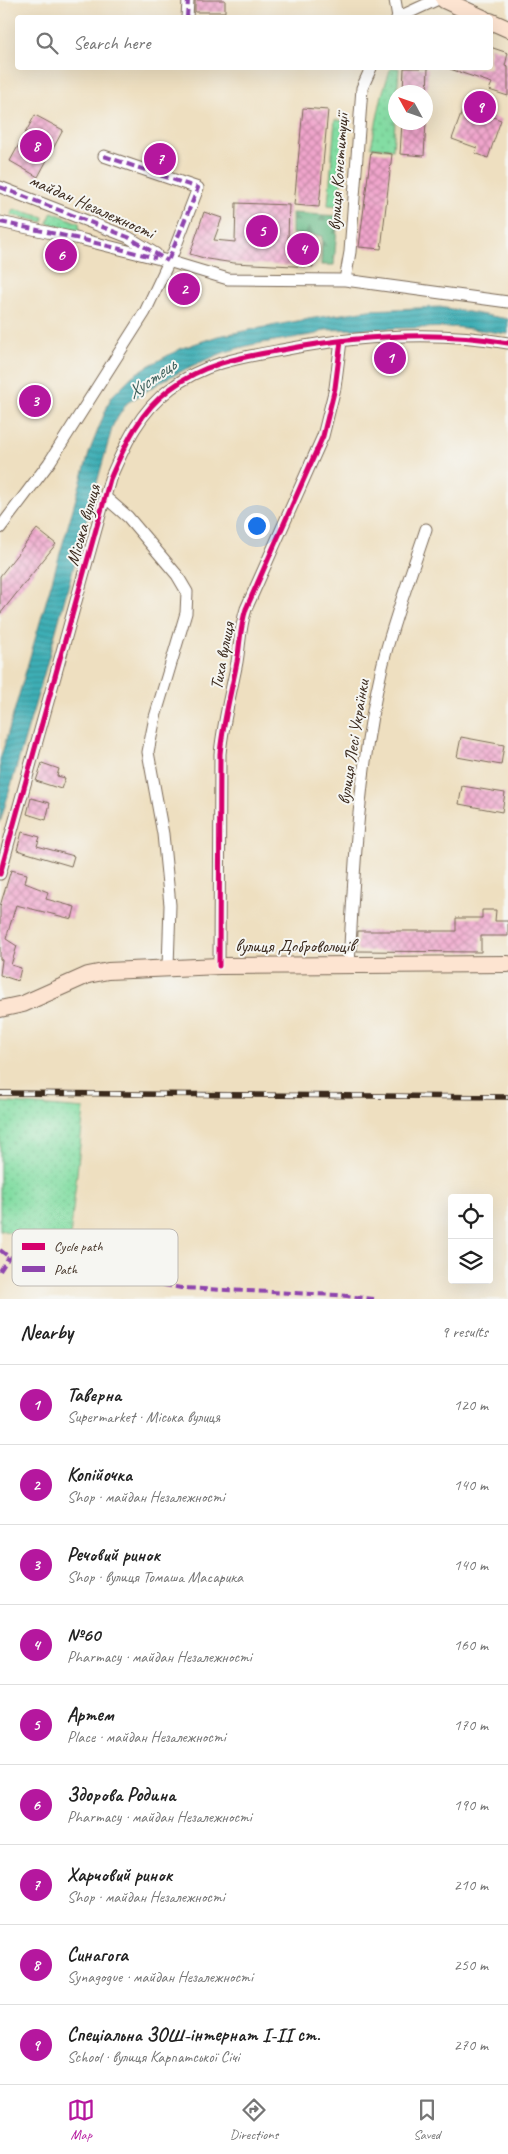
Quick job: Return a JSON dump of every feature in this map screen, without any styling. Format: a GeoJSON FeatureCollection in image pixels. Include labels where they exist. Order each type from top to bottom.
{"type":"FeatureCollection","features":[{"type":"Feature","properties":{"kind":"main road"},"geometry":{"type":"LineString","coordinates":[[444,0],[476,15]]}},
{"type":"Feature","properties":{"kind":"main road"},"geometry":{"type":"LineString","coordinates":[[493,22],[508,29]]}},
{"type":"Feature","properties":{"kind":"main road","name":"вулиця Добровольців"},"geometry":{"type":"LineString","coordinates":[[0,1009],[23,1004],[97,972],[168,967],[219,966],[508,964]]}},
{"type":"Feature","properties":{"kind":"street"},"geometry":{"type":"LineString","coordinates":[[187,15],[188,0]]}},
{"type":"Feature","properties":{"kind":"street"},"geometry":{"type":"LineString","coordinates":[[395,0],[397,15]]}},
{"type":"Feature","properties":{"kind":"street"},"geometry":{"type":"LineString","coordinates":[[402,15],[436,0]]}},
{"type":"Feature","properties":{"kind":"street","name":"вулиця Конституції"},"geometry":{"type":"LineString","coordinates":[[345,280],[351,242],[362,88],[370,70]]}},
{"type":"Feature","properties":{"kind":"street"},"geometry":{"type":"LineString","coordinates":[[0,528],[49,463],[139,320],[168,261],[198,188],[104,156]]}},
{"type":"Feature","properties":{"kind":"street","name":"майдан Незалежності"},"geometry":{"type":"LineString","coordinates":[[0,186],[128,237],[168,261]]}},
{"type":"Feature","properties":{"kind":"street","name":"майдан Незалежності"},"geometry":{"type":"LineString","coordinates":[[0,222],[80,239],[168,261],[228,279],[345,280],[508,302]]}},
{"type":"Feature","properties":{"kind":"street","name":"Міська вулиця"},"geometry":{"type":"LineString","coordinates":[[0,874],[110,479],[129,436],[158,398],[183,380],[211,366],[231,359],[341,340],[440,336],[508,344]]}},
{"type":"Feature","properties":{"kind":"street","name":"Тиха вулиця"},"geometry":{"type":"LineString","coordinates":[[219,966],[220,761],[223,721],[237,663],[240,631],[246,609],[323,436],[334,397],[341,340]]}},
{"type":"Feature","properties":{"kind":"street"},"geometry":{"type":"LineString","coordinates":[[105,497],[128,517],[177,575],[187,592],[186,613],[155,717],[148,752],[163,834],[169,897],[168,967]]}},
{"type":"Feature","properties":{"kind":"street","name":"вулиця Лесі Українки"},"geometry":{"type":"LineString","coordinates":[[349,966],[356,839],[377,692],[389,642],[426,529]]}},
{"type":"Feature","properties":{"kind":"green space"},"geometry":{"type":"Polygon","coordinates":[[[390,70],[399,70],[398,85],[388,85],[388,130],[394,130],[393,149],[371,147],[382,95],[390,70]]]}},
{"type":"Feature","properties":{"kind":"green space"},"geometry":{"type":"Polygon","coordinates":[[[335,120],[346,121],[339,206],[328,205],[335,120]]]}},
{"type":"Feature","properties":{"kind":"green space"},"geometry":{"type":"Polygon","coordinates":[[[13,209],[44,217],[43,222],[11,215],[13,209]]]}},
{"type":"Feature","properties":{"kind":"green space"},"geometry":{"type":"Polygon","coordinates":[[[52,212],[79,223],[80,232],[73,234],[74,230],[47,223],[52,212]]]}},
{"type":"Feature","properties":{"kind":"green space"},"geometry":{"type":"Polygon","coordinates":[[[292,213],[338,216],[334,265],[321,265],[322,236],[292,234],[292,213]]]}},
{"type":"Feature","properties":{"kind":"green space"},"geometry":{"type":"Polygon","coordinates":[[[0,1102],[84,1109],[71,1229],[12,1229],[12,1233],[0,1230],[0,1102]]]}},
{"type":"Feature","properties":{"kind":"water","name":"Хустець"},"geometry":{"type":"Polygon","coordinates":[[[440,307],[508,319],[508,334],[456,327],[325,330],[317,334],[250,345],[225,352],[164,380],[127,403],[113,425],[44,674],[0,823],[0,760],[90,450],[111,397],[132,376],[148,366],[182,348],[218,336],[369,310],[440,307]]]}},
{"type":"Feature","properties":{"kind":"building"},"geometry":{"type":"Polygon","coordinates":[[[195,0],[225,0],[225,12],[195,12],[195,0]]]}},
{"type":"Feature","properties":{"kind":"building"},"geometry":{"type":"Polygon","coordinates":[[[493,48],[508,53],[505,66],[508,67],[508,96],[489,90],[492,83],[453,70],[493,70],[493,48]]]}},
{"type":"Feature","properties":{"kind":"building"},"geometry":{"type":"Polygon","coordinates":[[[404,70],[428,70],[427,85],[403,85],[404,70]]]}},
{"type":"Feature","properties":{"kind":"building"},"geometry":{"type":"Polygon","coordinates":[[[464,106],[501,120],[488,158],[475,153],[477,148],[452,139],[464,106]]]}},
{"type":"Feature","properties":{"kind":"building"},"geometry":{"type":"Polygon","coordinates":[[[303,108],[328,110],[319,207],[294,205],[303,108]]]}},
{"type":"Feature","properties":{"kind":"building"},"geometry":{"type":"Polygon","coordinates":[[[35,115],[63,130],[38,177],[10,161],[35,115]]]}},
{"type":"Feature","properties":{"kind":"building"},"geometry":{"type":"Polygon","coordinates":[[[402,130],[426,130],[424,156],[400,154],[402,130]]]}},
{"type":"Feature","properties":{"kind":"building"},"geometry":{"type":"Polygon","coordinates":[[[371,151],[392,154],[381,249],[359,247],[371,151]]]}},
{"type":"Feature","properties":{"kind":"building"},"geometry":{"type":"Polygon","coordinates":[[[236,203],[289,205],[288,240],[313,240],[313,267],[234,263],[190,254],[204,212],[222,218],[214,240],[235,242],[236,203]]]}},
{"type":"Feature","properties":{"kind":"building"},"geometry":{"type":"Polygon","coordinates":[[[37,529],[56,544],[0,614],[0,576],[37,529]]]}},
{"type":"Feature","properties":{"kind":"building"},"geometry":{"type":"Polygon","coordinates":[[[461,737],[504,745],[501,765],[457,757],[461,737]]]}},
{"type":"Feature","properties":{"kind":"building"},"geometry":{"type":"Polygon","coordinates":[[[42,763],[59,769],[57,776],[65,778],[61,789],[36,781],[42,763]]]}},
{"type":"Feature","properties":{"kind":"building"},"geometry":{"type":"Polygon","coordinates":[[[462,786],[505,793],[502,812],[459,804],[462,786]]]}},
{"type":"Feature","properties":{"kind":"building"},"geometry":{"type":"Polygon","coordinates":[[[31,798],[50,803],[46,820],[27,814],[31,798]]]}},
{"type":"Feature","properties":{"kind":"building"},"geometry":{"type":"Polygon","coordinates":[[[22,832],[40,837],[37,846],[74,856],[71,866],[17,850],[22,832]]]}},
{"type":"Feature","properties":{"kind":"building"},"geometry":{"type":"Polygon","coordinates":[[[11,870],[27,874],[25,883],[48,892],[46,899],[75,907],[72,919],[16,905],[6,939],[17,946],[11,965],[21,968],[18,981],[0,975],[2,960],[0,959],[0,906],[11,870]]]}},
{"type":"Feature","properties":{"kind":"building"},"geometry":{"type":"Polygon","coordinates":[[[482,910],[496,910],[495,921],[508,921],[508,936],[481,936],[481,952],[357,951],[358,931],[456,931],[456,918],[482,918],[482,910]]]}},
{"type":"Feature","properties":{"kind":"railway"},"geometry":{"type":"LineString","coordinates":[[0,1093],[508,1097]]}},
{"type":"Feature","properties":{"kind":"marked path"},"geometry":{"type":"LineString","coordinates":[[187,15],[188,0]]}},
{"type":"Feature","properties":{"kind":"marked path"},"geometry":{"type":"LineString","coordinates":[[104,156],[198,188],[168,261]]}},
{"type":"Feature","properties":{"kind":"marked path"},"geometry":{"type":"LineString","coordinates":[[0,187],[128,237],[168,261]]}},
{"type":"Feature","properties":{"kind":"marked path"},"geometry":{"type":"LineString","coordinates":[[0,222],[156,258]]}},
{"type":"Feature","properties":{"kind":"marked path"},"geometry":{"type":"LineString","coordinates":[[0,1250],[12,1258]]}},
{"type":"Feature","properties":{"kind":"marked path"},"geometry":{"type":"LineString","coordinates":[[0,1271],[9,1257]]}},
{"type":"Feature","properties":{"kind":"marked path"},"geometry":{"type":"LineString","coordinates":[[170,1286],[337,1295],[374,1299]]}},
{"type":"Feature","properties":{"kind":"cycle path"},"geometry":{"type":"LineString","coordinates":[[0,874],[110,479],[134,430],[159,398],[183,380],[223,362],[310,345],[395,336],[452,337],[508,343]]}},
{"type":"Feature","properties":{"kind":"cycle path"},"geometry":{"type":"LineString","coordinates":[[219,966],[220,754],[237,662],[242,622],[246,609],[323,436],[335,388],[341,341]]}},
{"type":"Feature","properties":{"kind":"place","name":"Спеціальна ЗОШ-інтернат І-ІІ ст."},"geometry":{"type":"Point","coordinates":[480,107]}},
{"type":"Feature","properties":{"kind":"place","name":"Синагога"},"geometry":{"type":"Point","coordinates":[36,146]}},
{"type":"Feature","properties":{"kind":"place","name":"Харчовий ринок"},"geometry":{"type":"Point","coordinates":[160,159]}},
{"type":"Feature","properties":{"kind":"place","name":"Артем"},"geometry":{"type":"Point","coordinates":[262,231]}},
{"type":"Feature","properties":{"kind":"place","name":"№60"},"geometry":{"type":"Point","coordinates":[303,249]}},
{"type":"Feature","properties":{"kind":"place","name":"Здорова Родина"},"geometry":{"type":"Point","coordinates":[61,255]}},
{"type":"Feature","properties":{"kind":"place","name":"Копійочка"},"geometry":{"type":"Point","coordinates":[184,289]}},
{"type":"Feature","properties":{"kind":"place","name":"Таверна"},"geometry":{"type":"Point","coordinates":[390,358]}},
{"type":"Feature","properties":{"kind":"place","name":"Речовий ринок"},"geometry":{"type":"Point","coordinates":[35,401]}}]}
